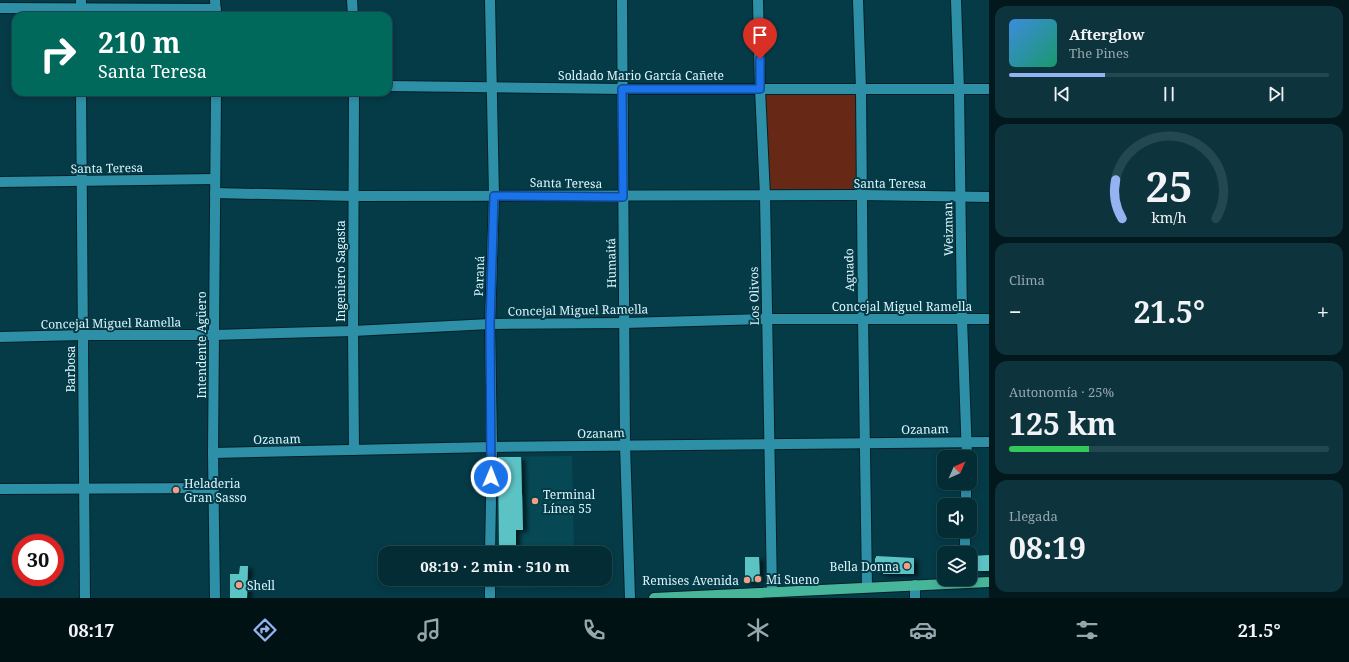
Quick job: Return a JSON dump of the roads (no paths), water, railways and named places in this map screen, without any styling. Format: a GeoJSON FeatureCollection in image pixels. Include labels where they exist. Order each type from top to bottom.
{"type":"FeatureCollection","features":[{"type":"Feature","properties":{"kind":"main road"},"geometry":{"type":"LineString","coordinates":[[977,582],[989,582]]}},
{"type":"Feature","properties":{"kind":"main road"},"geometry":{"type":"LineString","coordinates":[[654,598],[712,597],[772,592],[813,594],[867,587],[937,583]]}},
{"type":"Feature","properties":{"kind":"street"},"geometry":{"type":"LineString","coordinates":[[352,0],[353,12]]}},
{"type":"Feature","properties":{"kind":"street","name":"Paraná"},"geometry":{"type":"LineString","coordinates":[[490,0],[494,196],[490,324],[492,447],[490,546]]}},
{"type":"Feature","properties":{"kind":"street","name":"Humaitá"},"geometry":{"type":"LineString","coordinates":[[622,0],[625,445],[630,598]]}},
{"type":"Feature","properties":{"kind":"street","name":"Los Olivos"},"geometry":{"type":"LineString","coordinates":[[758,0],[765,196],[772,592]]}},
{"type":"Feature","properties":{"kind":"street","name":"Aguado"},"geometry":{"type":"LineString","coordinates":[[858,0],[861,89],[867,587]]}},
{"type":"Feature","properties":{"kind":"street","name":"Weizman"},"geometry":{"type":"LineString","coordinates":[[956,0],[959,89],[962,319],[967,450]]}},
{"type":"Feature","properties":{"kind":"street"},"geometry":{"type":"LineString","coordinates":[[0,8],[216,8]]}},
{"type":"Feature","properties":{"kind":"street","name":"Soldado Mario García Cañete"},"geometry":{"type":"LineString","coordinates":[[392,86],[622,89],[989,89]]}},
{"type":"Feature","properties":{"kind":"street","name":"Barbosa"},"geometry":{"type":"LineString","coordinates":[[81,96],[85,598]]}},
{"type":"Feature","properties":{"kind":"street","name":"Intendente Agüero"},"geometry":{"type":"LineString","coordinates":[[215,598],[214,179],[216,96]]}},
{"type":"Feature","properties":{"kind":"street","name":"Ingeniero Sagasta"},"geometry":{"type":"LineString","coordinates":[[354,96],[354,450]]}},
{"type":"Feature","properties":{"kind":"street","name":"Santa Teresa"},"geometry":{"type":"LineString","coordinates":[[0,182],[214,179]]}},
{"type":"Feature","properties":{"kind":"street","name":"Santa Teresa"},"geometry":{"type":"LineString","coordinates":[[215,193],[354,196],[623,197],[862,195],[989,197]]}},
{"type":"Feature","properties":{"kind":"street","name":"Concejal Miguel Ramella"},"geometry":{"type":"LineString","coordinates":[[0,337],[83,335],[214,335],[353,331],[490,324],[863,318],[989,319]]}},
{"type":"Feature","properties":{"kind":"street","name":"Ozanam"},"geometry":{"type":"LineString","coordinates":[[214,453],[625,445],[989,442]]}},
{"type":"Feature","properties":{"kind":"street"},"geometry":{"type":"LineString","coordinates":[[0,489],[214,488]]}},
{"type":"Feature","properties":{"kind":"street"},"geometry":{"type":"LineString","coordinates":[[915,585],[915,598]]}},
{"type":"Feature","properties":{"kind":"street"},"geometry":{"type":"LineString","coordinates":[[490,586],[490,598]]}},
{"type":"Feature","properties":{"kind":"place","name":"Heladeria Gran Sasso"},"geometry":{"type":"Point","coordinates":[176,490]}},
{"type":"Feature","properties":{"kind":"place","name":"Terminal Línea 55"},"geometry":{"type":"Point","coordinates":[535,501]}},
{"type":"Feature","properties":{"kind":"place","name":"Bella Donna"},"geometry":{"type":"Point","coordinates":[907,566]}},
{"type":"Feature","properties":{"kind":"place","name":"Mi Sueno"},"geometry":{"type":"Point","coordinates":[758,579]}},
{"type":"Feature","properties":{"kind":"place","name":"Remises Avenida"},"geometry":{"type":"Point","coordinates":[747,580]}},
{"type":"Feature","properties":{"kind":"place","name":"Shell"},"geometry":{"type":"Point","coordinates":[239,585]}}]}
